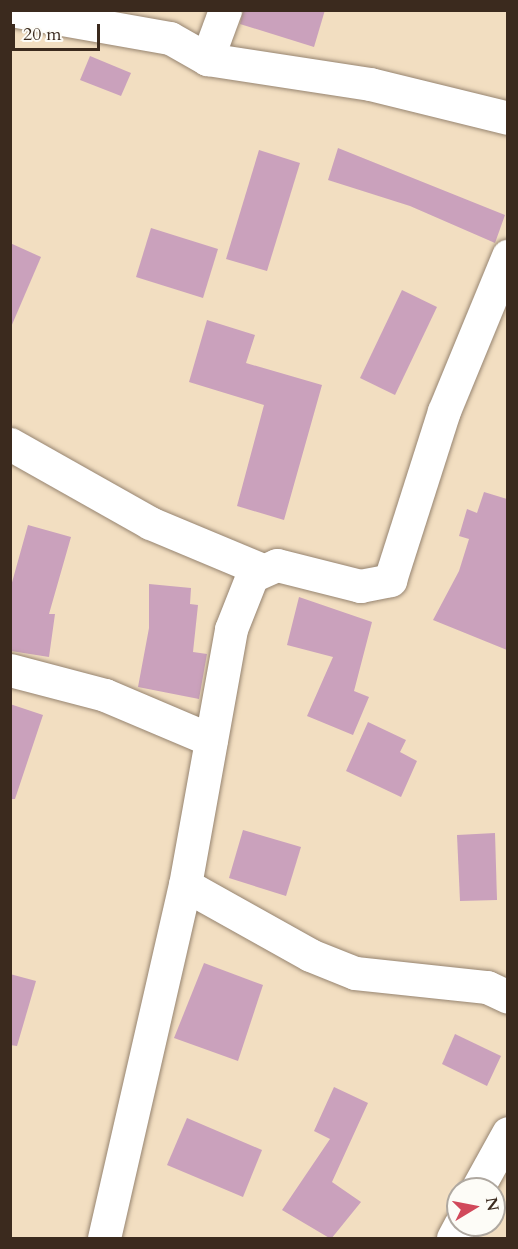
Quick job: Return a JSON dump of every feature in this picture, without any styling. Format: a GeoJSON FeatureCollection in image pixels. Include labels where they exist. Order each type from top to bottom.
{"type":"FeatureCollection","features":[{"type":"Feature","properties":{"kind":"street"},"geometry":{"type":"LineString","coordinates":[[11,10],[170,38],[207,59],[370,84],[507,118]]}},
{"type":"Feature","properties":{"kind":"street"},"geometry":{"type":"LineString","coordinates":[[207,59],[225,10]]}},
{"type":"Feature","properties":{"kind":"street"},"geometry":{"type":"LineString","coordinates":[[10,444],[150,523],[260,569],[277,565],[360,586],[390,580],[444,411],[507,256]]}},
{"type":"Feature","properties":{"kind":"street"},"geometry":{"type":"LineString","coordinates":[[104,1239],[185,885],[231,628],[260,569]]}},
{"type":"Feature","properties":{"kind":"street"},"geometry":{"type":"LineString","coordinates":[[10,670],[105,695],[211,740]]}},
{"type":"Feature","properties":{"kind":"street"},"geometry":{"type":"LineString","coordinates":[[185,885],[310,955],[355,973],[487,987],[507,997]]}},
{"type":"Feature","properties":{"kind":"street"},"geometry":{"type":"LineString","coordinates":[[483,1177],[507,1133]]}},
{"type":"Feature","properties":{"kind":"building"},"geometry":{"type":"Polygon","coordinates":[[[243,10],[325,10],[314,47],[240,24],[243,10]]]}},
{"type":"Feature","properties":{"kind":"building"},"geometry":{"type":"Polygon","coordinates":[[[90,56],[131,73],[121,96],[80,80],[90,56]]]}},
{"type":"Feature","properties":{"kind":"building"},"geometry":{"type":"Polygon","coordinates":[[[338,148],[505,215],[495,243],[410,206],[328,180],[338,148]]]}},
{"type":"Feature","properties":{"kind":"building"},"geometry":{"type":"Polygon","coordinates":[[[259,150],[300,163],[267,271],[226,259],[259,150]]]}},
{"type":"Feature","properties":{"kind":"building"},"geometry":{"type":"Polygon","coordinates":[[[151,228],[218,249],[203,298],[136,277],[151,228]]]}},
{"type":"Feature","properties":{"kind":"building"},"geometry":{"type":"Polygon","coordinates":[[[10,243],[41,257],[11,327],[10,327],[10,243]]]}},
{"type":"Feature","properties":{"kind":"building"},"geometry":{"type":"Polygon","coordinates":[[[402,290],[437,307],[395,395],[360,378],[402,290]]]}},
{"type":"Feature","properties":{"kind":"building"},"geometry":{"type":"Polygon","coordinates":[[[207,320],[255,335],[246,363],[322,385],[284,520],[237,506],[264,405],[189,382],[207,320]]]}},
{"type":"Feature","properties":{"kind":"building"},"geometry":{"type":"Polygon","coordinates":[[[484,492],[507,499],[507,650],[433,620],[459,571],[469,539],[459,536],[467,509],[477,513],[484,492]]]}},
{"type":"Feature","properties":{"kind":"building"},"geometry":{"type":"Polygon","coordinates":[[[28,525],[71,537],[49,614],[55,614],[49,657],[11,651],[11,586],[28,525]]]}},
{"type":"Feature","properties":{"kind":"building"},"geometry":{"type":"Polygon","coordinates":[[[149,584],[191,588],[190,604],[198,605],[193,652],[207,654],[199,699],[138,687],[149,628],[149,584]]]}},
{"type":"Feature","properties":{"kind":"building"},"geometry":{"type":"Polygon","coordinates":[[[299,597],[372,622],[354,691],[369,697],[353,735],[307,716],[333,657],[287,645],[299,597]]]}},
{"type":"Feature","properties":{"kind":"building"},"geometry":{"type":"Polygon","coordinates":[[[10,704],[43,715],[15,799],[10,799],[10,704]]]}},
{"type":"Feature","properties":{"kind":"building"},"geometry":{"type":"Polygon","coordinates":[[[368,722],[406,740],[400,752],[417,761],[401,797],[346,771],[368,722]]]}},
{"type":"Feature","properties":{"kind":"building"},"geometry":{"type":"Polygon","coordinates":[[[243,830],[301,847],[286,896],[229,878],[243,830]]]}},
{"type":"Feature","properties":{"kind":"building"},"geometry":{"type":"Polygon","coordinates":[[[495,833],[497,900],[460,901],[457,835],[495,833]]]}},
{"type":"Feature","properties":{"kind":"building"},"geometry":{"type":"Polygon","coordinates":[[[204,963],[263,985],[238,1061],[174,1038],[204,963]]]}},
{"type":"Feature","properties":{"kind":"building"},"geometry":{"type":"Polygon","coordinates":[[[10,974],[36,981],[17,1046],[10,1045],[10,974]]]}},
{"type":"Feature","properties":{"kind":"building"},"geometry":{"type":"Polygon","coordinates":[[[455,1034],[501,1056],[487,1086],[442,1064],[455,1034]]]}},
{"type":"Feature","properties":{"kind":"building"},"geometry":{"type":"Polygon","coordinates":[[[334,1087],[368,1103],[332,1182],[361,1202],[331,1239],[282,1210],[330,1139],[314,1131],[334,1087]]]}},
{"type":"Feature","properties":{"kind":"building"},"geometry":{"type":"Polygon","coordinates":[[[187,1118],[262,1150],[243,1197],[167,1165],[187,1118]]]}}]}
